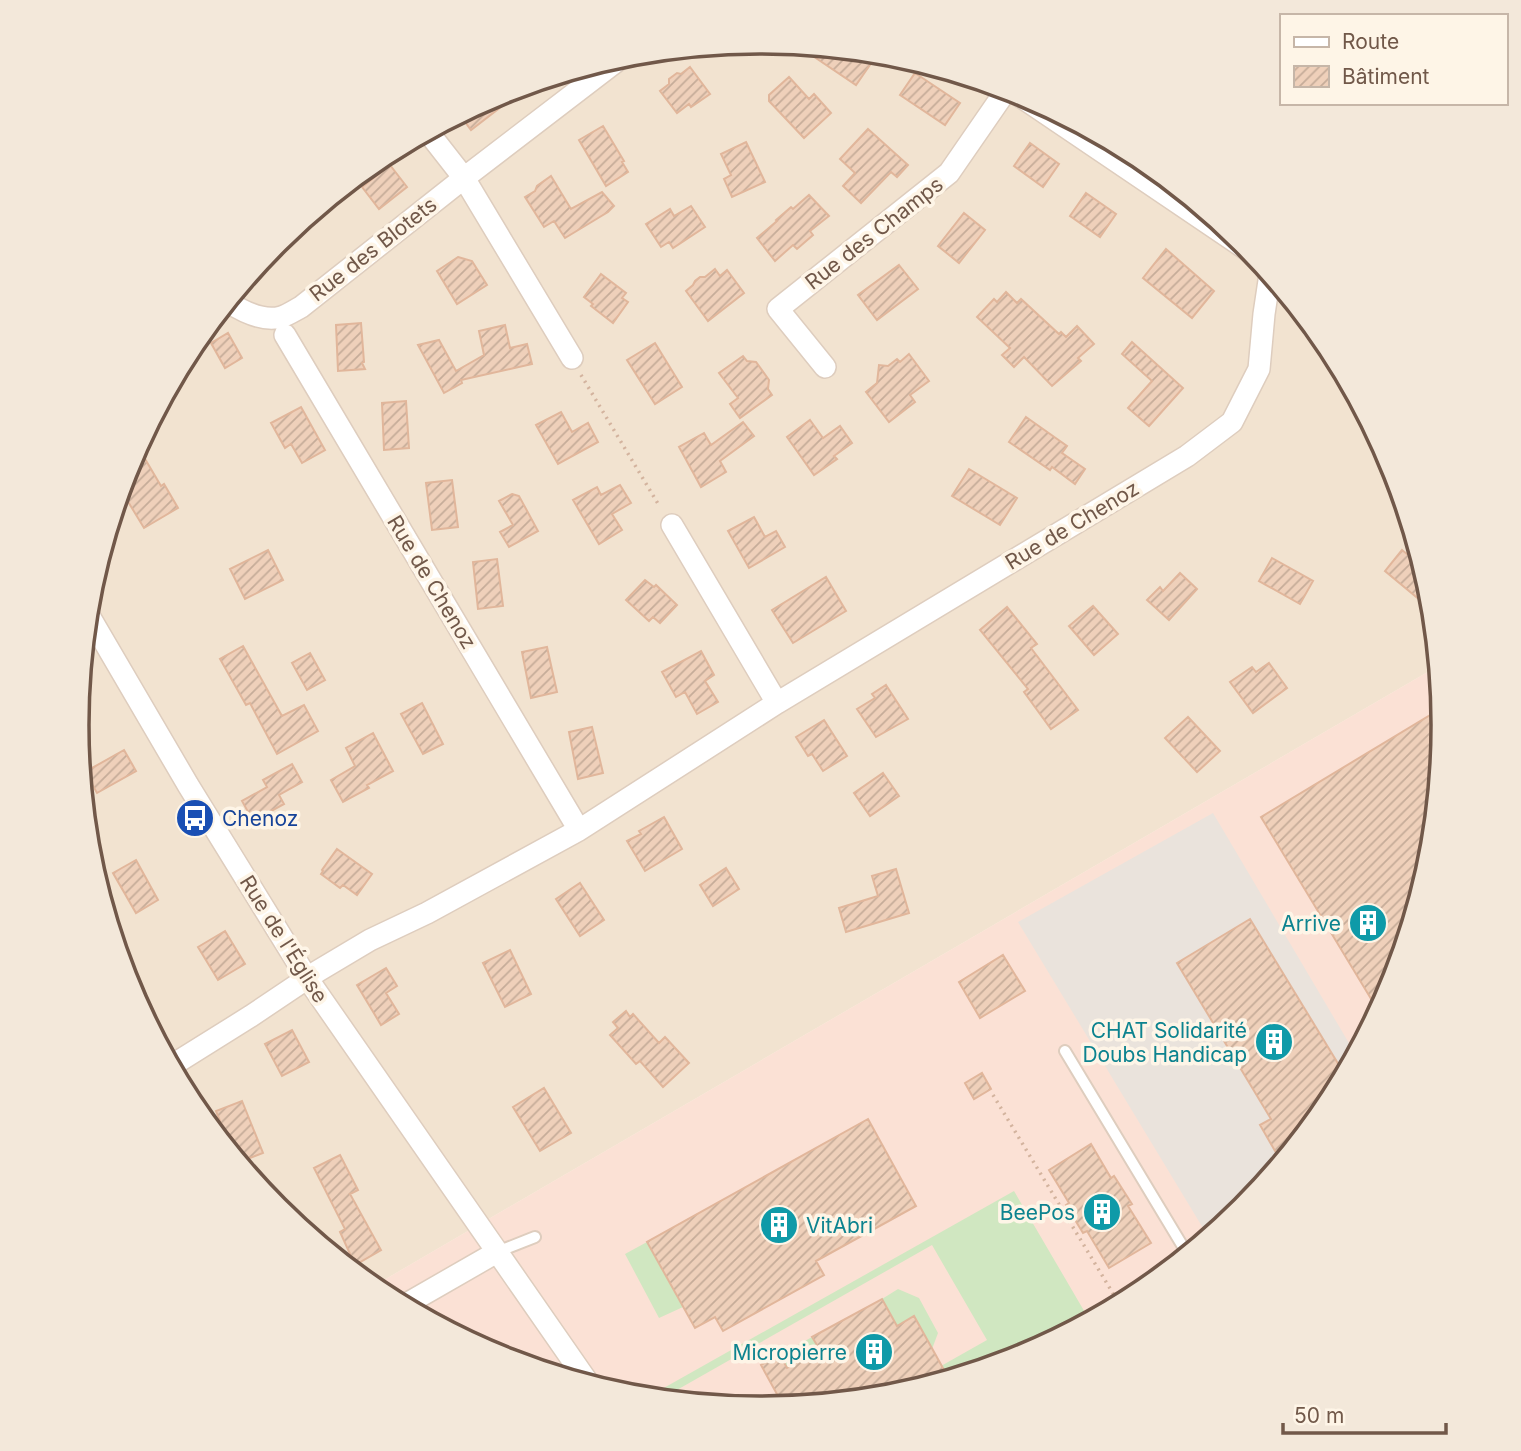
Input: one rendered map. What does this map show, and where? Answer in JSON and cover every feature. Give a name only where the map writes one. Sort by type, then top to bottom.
[{"type":"street","name":"Rue des Blotets","points":[[283,326],[301,307],[600,74]]},
{"type":"street","name":"Rue des Champs","points":[[825,367],[778,309],[949,173],[1000,99]]},
{"type":"street","points":[[1076,133],[1182,204]]},
{"type":"street","points":[[434,139],[464,178],[572,358]]},
{"type":"street","name":"Rue de Chenoz","points":[[179,1061],[370,940],[427,913],[579,830],[777,703],[1187,456],[1232,422],[1259,369],[1268,287]]},
{"type":"street","points":[[236,307],[245,313],[270,318],[283,326]]},
{"type":"street","name":"Rue de Chenoz","points":[[283,326],[579,830]]},
{"type":"street","points":[[672,525],[777,703]]},
{"type":"street","name":"Rue de l'Église","points":[[97,629],[188,785],[307,978],[581,1372]]},
{"type":"street","points":[[414,1300],[497,1252]]},
{"type":"lane","points":[[1065,1051],[1183,1247]]},
{"type":"lane","points":[[497,1252],[535,1237]]},
{"type":"path","points":[[572,358],[672,525]]},
{"type":"path","points":[[993,1095],[1114,1296]]},
{"type":"path","points":[[1069,1222],[1075,1219]]},
{"type":"shaded area","points":[[760,54],[848,60],[934,77],[976,90],[1057,123],[1096,144],[1133,167],[1203,221],[1265,283],[1293,317],[1319,353],[1363,429],[1381,469],[1409,552],[1419,595],[1429,671],[383,1281],[318,1230],[256,1168],[202,1098],[179,1061],[140,982],[112,899],[95,813],[91,769],[89,726],[95,638],[112,552],[125,510],[158,429],[179,390],[202,353],[256,283],[318,221],[352,193],[388,167],[464,123],[504,105],[587,77],[673,60],[717,56]]},
{"type":"shaded area","points":[[1429,671],[1432,726],[1430,769],[1419,856],[1396,941],[1363,1022],[1319,1098],[1265,1168],[1203,1230],[1169,1258],[1096,1307],[1017,1346],[934,1374],[848,1391],[760,1397],[673,1391],[587,1374],[504,1346],[464,1328],[383,1281]]},
{"type":"shaded area","points":[[1213,813],[1350,1045],[1319,1098],[1293,1134],[1265,1168],[1204,1229],[1018,922]]},
{"type":"green space","points":[[1014,1191],[1085,1313],[1017,1346],[944,1371],[941,1366],[987,1340],[932,1245],[675,1391],[662,1389]]},
{"type":"green space","points":[[647,1242],[683,1307],[659,1318],[625,1254]]},
{"type":"green space","points":[[898,1289],[919,1298],[938,1333],[932,1349],[914,1317],[897,1326],[882,1299]]},
{"type":"green space","points":[[812,1337],[820,1350],[787,1368],[780,1355]]},
{"type":"building","points":[[814,57],[871,64],[856,85]]},
{"type":"building","points":[[690,67],[710,94],[677,113],[660,91],[669,84],[669,79]]},
{"type":"building","points":[[915,73],[960,103],[945,125],[900,95]]},
{"type":"building","points":[[789,77],[809,99],[814,94],[831,113],[804,138],[769,101],[769,95]]},
{"type":"building","points":[[503,105],[471,130],[465,122]]},
{"type":"building","points":[[603,126],[628,172],[606,186],[579,140]]},
{"type":"building","points":[[868,129],[908,165],[897,177],[891,172],[861,203],[843,186],[855,173],[840,159]]},
{"type":"building","points":[[746,142],[765,182],[732,197],[724,179],[731,175],[721,154]]},
{"type":"building","points":[[1030,143],[1059,164],[1043,187],[1014,166]]},
{"type":"building","points":[[390,166],[407,187],[379,209],[362,187]]},
{"type":"building","points":[[551,176],[571,209],[602,192],[614,206],[565,238],[554,221],[544,227],[525,197]]},
{"type":"building","points":[[1086,193],[1116,214],[1100,237],[1070,216]]},
{"type":"building","points":[[809,195],[829,216],[810,231],[813,235],[797,249],[793,245],[775,261],[757,238],[791,207],[793,209]]},
{"type":"building","points":[[691,206],[705,227],[673,248],[669,242],[661,247],[646,224],[670,209],[674,216]]},
{"type":"building","points":[[964,213],[985,230],[959,263],[938,246]]},
{"type":"building","points":[[1166,249],[1214,291],[1192,318],[1143,278]]},
{"type":"building","points":[[458,257],[472,261],[487,285],[457,304],[437,271]]},
{"type":"building","points":[[899,265],[918,289],[877,320],[858,295]]},
{"type":"building","points":[[715,269],[720,276],[727,270],[744,293],[708,321],[686,291],[700,277],[705,277]]},
{"type":"building","points":[[601,274],[626,293],[622,298],[628,302],[613,323],[584,297]]},
{"type":"building","points":[[1006,292],[1017,303],[1021,299],[1059,334],[1061,332],[1066,337],[1077,326],[1094,344],[1078,358],[1081,361],[1052,386],[1024,357],[1014,367],[1002,355],[1010,348],[977,317],[994,299],[997,302]]},
{"type":"building","points":[[361,323],[362,363],[365,369],[338,371],[336,325]]},
{"type":"building","points":[[505,325],[510,348],[527,344],[532,364],[461,380],[462,383],[444,393],[418,345],[439,340],[456,371],[484,355],[479,331]]},
{"type":"building","points":[[228,333],[242,358],[225,368],[211,343]]},
{"type":"building","points":[[1132,342],[1183,388],[1149,426],[1128,408],[1152,381],[1122,354]]},
{"type":"building","points":[[655,343],[682,387],[655,404],[627,360]]},
{"type":"building","points":[[909,354],[929,381],[910,395],[915,402],[889,422],[866,392],[877,383],[879,365],[888,366],[897,359],[900,362]]},
{"type":"building","points":[[743,356],[747,361],[756,362],[769,380],[768,389],[772,395],[740,418],[730,404],[738,398],[719,373]]},
{"type":"building","points":[[406,401],[409,448],[384,450],[382,403]]},
{"type":"building","points":[[301,407],[325,450],[302,463],[291,444],[285,448],[271,423]]},
{"type":"building","points":[[561,412],[572,432],[588,423],[598,442],[558,464],[536,425]]},
{"type":"building","points":[[1026,417],[1067,446],[1062,453],[1085,469],[1075,484],[1009,442]]},
{"type":"building","points":[[810,420],[823,438],[840,426],[852,443],[834,456],[837,459],[814,475],[787,437]]},
{"type":"building","points":[[743,422],[754,436],[720,461],[726,472],[701,487],[679,447],[704,433],[711,445]]},
{"type":"building","points":[[145,458],[178,508],[144,528],[128,502]]},
{"type":"building","points":[[969,469],[1017,498],[1000,525],[952,496]]},
{"type":"building","points":[[452,480],[458,527],[432,530],[426,483]]},
{"type":"building","points":[[620,485],[631,503],[612,514],[622,530],[599,544],[573,500],[597,487],[601,495]]},
{"type":"building","points":[[512,494],[519,496],[538,531],[509,547],[500,532],[513,525],[499,501]]},
{"type":"building","points":[[754,517],[765,537],[776,531],[785,547],[749,568],[728,531]]},
{"type":"building","points":[[268,550],[283,580],[245,599],[230,569]]},
{"type":"building","points":[[1402,550],[1410,557],[1420,600],[1385,571]]},
{"type":"building","points":[[1272,558],[1313,581],[1300,604],[1259,581]]},
{"type":"building","points":[[497,559],[503,606],[478,609],[473,562]]},
{"type":"building","points":[[1180,573],[1197,589],[1169,620],[1147,600],[1160,587],[1163,591]]},
{"type":"building","points":[[826,577],[846,611],[793,643],[772,610]]},
{"type":"building","points":[[645,580],[654,587],[656,585],[677,605],[660,623],[653,617],[649,621],[626,600]]},
{"type":"building","points":[[1093,606],[1118,634],[1094,655],[1069,626]]},
{"type":"building","points":[[1007,607],[1037,644],[1031,648],[1078,710],[1051,729],[1024,692],[1028,689],[980,630]]},
{"type":"building","points":[[243,646],[282,716],[304,705],[318,731],[277,754],[250,703],[246,705],[220,659]]},
{"type":"building","points":[[547,647],[557,692],[531,698],[522,652]]},
{"type":"building","points":[[701,651],[714,675],[705,681],[718,702],[697,714],[685,692],[676,697],[662,672]]},
{"type":"building","points":[[310,653],[325,680],[307,690],[292,663]]},
{"type":"building","points":[[1269,663],[1287,688],[1253,713],[1230,682],[1252,667],[1256,672]]},
{"type":"building","points":[[886,685],[908,719],[876,737],[857,709],[875,698],[872,694]]},
{"type":"building","points":[[422,703],[443,744],[423,754],[401,714]]},
{"type":"building","name":"Arrive","points":[[1431,714],[1430,769],[1419,856],[1396,941],[1372,1001],[1261,817]]},
{"type":"building","points":[[1188,717],[1220,751],[1197,772],[1165,738]]},
{"type":"building","points":[[824,720],[847,756],[823,771],[812,754],[808,756],[796,737]]},
{"type":"building","points":[[592,727],[603,773],[578,779],[569,732]]},
{"type":"building","points":[[373,733],[393,771],[343,802],[331,780],[355,766],[346,748]]},
{"type":"building","points":[[124,750],[136,771],[97,793],[92,785],[91,769]]},
{"type":"building","points":[[292,764],[302,782],[279,795],[284,804],[253,821],[242,801],[267,787],[263,780]]},
{"type":"building","points":[[883,773],[899,796],[870,816],[854,793]]},
{"type":"building","points":[[664,817],[682,849],[645,871],[627,841]]},
{"type":"building","points":[[337,849],[372,874],[357,895],[343,885],[340,888],[321,874]]},
{"type":"building","points":[[136,860],[158,900],[136,913],[113,873]]},
{"type":"building","points":[[726,868],[739,889],[713,906],[700,885]]},
{"type":"building","points":[[896,869],[909,913],[846,932],[839,908],[878,896],[872,876]]},
{"type":"building","points":[[580,883],[604,920],[580,936],[556,899]]},
{"type":"building","name":"CHAT Solidarité Doubs Handicap","points":[[1250,919],[1339,1065],[1319,1098],[1277,1154],[1260,1125],[1271,1119],[1177,963]]},
{"type":"building","points":[[225,931],[245,964],[218,980],[198,947]]},
{"type":"building","points":[[510,950],[531,994],[505,1007],[483,963]]},
{"type":"building","points":[[1003,955],[1025,991],[980,1018],[959,982]]},
{"type":"building","points":[[386,968],[397,986],[386,993],[399,1014],[381,1025],[357,985]]},
{"type":"building","points":[[626,1011],[630,1017],[633,1014],[659,1043],[665,1037],[689,1063],[663,1087],[640,1061],[636,1064],[610,1035],[618,1028],[613,1022]]},
{"type":"building","points":[[292,1030],[309,1062],[282,1076],[265,1044]]},
{"type":"building","points":[[982,1073],[991,1089],[974,1099],[965,1083]]},
{"type":"building","points":[[544,1088],[571,1133],[540,1151],[513,1107]]},
{"type":"building","points":[[242,1101],[263,1153],[248,1159],[222,1125],[216,1111]]},
{"type":"building","name":"VitAbri","points":[[868,1119],[916,1206],[816,1261],[824,1275],[723,1331],[715,1317],[695,1328],[647,1242]]},
{"type":"building","name":"BeePos","points":[[1091,1144],[1111,1178],[1114,1176],[1132,1204],[1128,1206],[1151,1243],[1109,1268],[1087,1231],[1083,1233],[1049,1170]]},
{"type":"building","points":[[340,1155],[358,1190],[350,1194],[381,1250],[359,1263],[352,1258],[340,1232],[345,1229],[314,1168]]},
{"type":"building","name":"Micropierre","points":[[882,1299],[897,1326],[914,1316],[944,1371],[848,1391],[778,1396],[761,1365],[780,1355],[787,1368],[820,1350],[812,1337]]},
{"type":"place","name":"Chenoz","points":[[195,818]]},
{"type":"place","name":"Arrive","points":[[1368,923]]},
{"type":"place","name":"CHAT Solidarité Doubs Handicap","points":[[1274,1042]]},
{"type":"place","name":"BeePos","points":[[1102,1212]]},
{"type":"place","name":"VitAbri","points":[[779,1225]]},
{"type":"place","name":"Micropierre","points":[[874,1352]]}]
